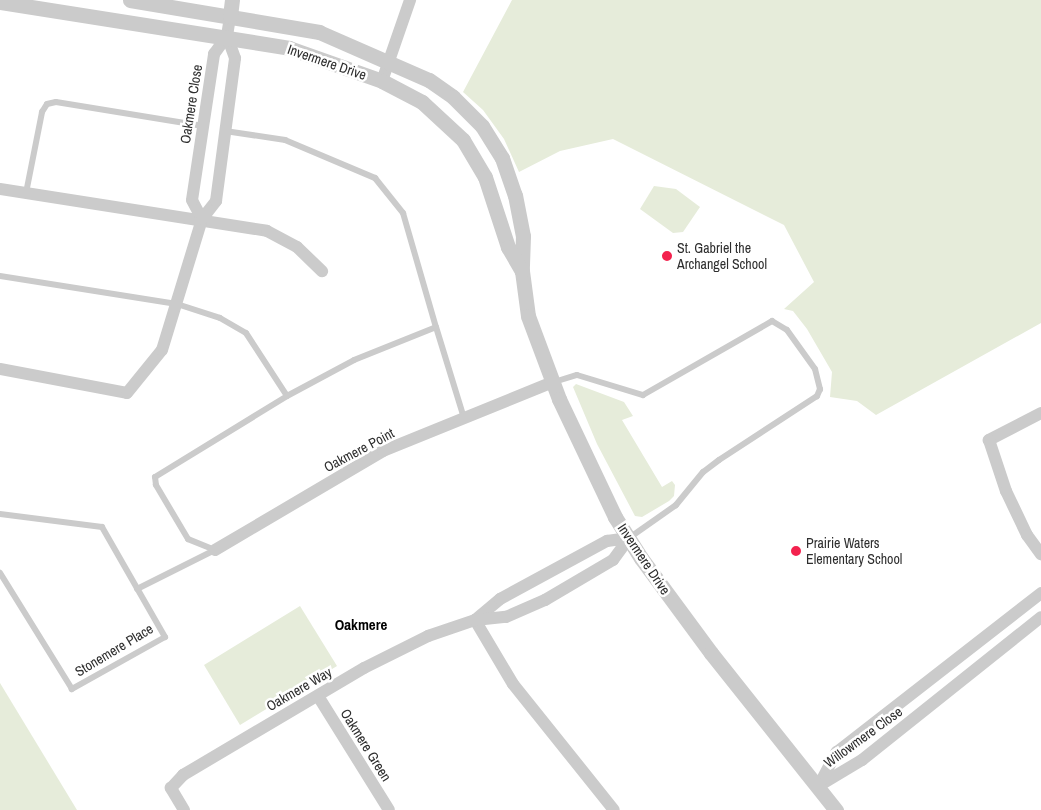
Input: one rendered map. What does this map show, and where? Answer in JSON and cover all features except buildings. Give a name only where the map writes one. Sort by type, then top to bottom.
[{"type":"street","name":"Invermere Drive","points":[[130,0],[319,32],[390,60],[437,85],[482,126],[502,158],[515,195],[523,236],[522,271],[528,316],[553,382],[585,456],[629,538],[716,660],[836,810]]},
{"type":"street","points":[[0,369],[127,393],[162,350],[202,219],[216,201],[236,58],[227,36],[232,0]]},
{"type":"street","points":[[382,81],[410,0]]},
{"type":"street","name":"Invermere Drive","points":[[0,2],[227,36],[312,54],[382,81],[422,102],[463,140],[485,177],[508,247],[522,271]]},
{"type":"street","name":"Oakmere Close","points":[[202,219],[192,202],[214,54],[227,36]]},
{"type":"street","points":[[0,189],[202,219],[267,231],[297,247],[322,271]]},
{"type":"street","name":"Oakmere Point","points":[[215,550],[384,451],[553,382]]},
{"type":"street","points":[[1041,413],[989,440],[1006,491],[1028,535],[1041,554]]},
{"type":"street","name":"Oakmere Way","points":[[475,620],[500,599],[607,541],[629,538]]},
{"type":"street","name":"Oakmere Way","points":[[184,810],[171,788],[183,775],[364,668],[428,636],[475,620],[506,616],[545,600],[613,560],[629,538]]},
{"type":"street","name":"Willowmere Close","points":[[818,787],[837,752],[1041,593]]},
{"type":"street","name":"Willowmere Close","points":[[818,787],[862,760],[1041,617]]},
{"type":"street","points":[[475,620],[513,684],[614,810]]},
{"type":"street","name":"Oakmere Green","points":[[318,696],[389,810]]},
{"type":"lane","points":[[26,194],[42,112],[46,104],[56,102],[203,126]]},
{"type":"lane","points":[[225,131],[286,140],[375,178],[403,213],[464,418]]},
{"type":"lane","points":[[0,276],[177,304],[220,318],[246,333],[287,396]]},
{"type":"lane","points":[[553,382],[577,375],[643,395],[772,321],[787,330],[815,369],[820,389],[817,396],[711,466],[676,504],[629,538]]},
{"type":"lane","points":[[215,550],[188,539],[156,485],[155,477],[287,396],[354,360],[436,327]]},
{"type":"lane","name":"Stonemere Place","points":[[0,514],[102,527],[165,637],[72,689],[0,573]]},
{"type":"lane","points":[[137,590],[215,550]]},
{"type":"green space","points":[[512,0],[1041,0],[1041,323],[876,415],[857,401],[830,397],[832,372],[807,329],[793,311],[784,309],[814,282],[784,225],[613,139],[560,151],[519,172],[504,139],[483,110],[463,92]]},
{"type":"green space","points":[[654,186],[676,189],[700,207],[683,232],[673,233],[640,209]]},
{"type":"green space","points":[[576,384],[624,402],[633,416],[622,420],[662,487],[672,481],[675,485],[674,496],[669,501],[642,517],[635,516],[597,444],[573,387]]},
{"type":"green space","points":[[300,606],[337,666],[240,725],[204,665]]},
{"type":"green space","points":[[0,683],[77,810],[0,810]]},
{"type":"place","name":"St. Gabriel the Archangel School","points":[[667,256]]},
{"type":"place","name":"Prairie Waters Elementary School","points":[[796,551]]},
{"type":"district","name":"Oakmere","points":[[361,625]]}]
